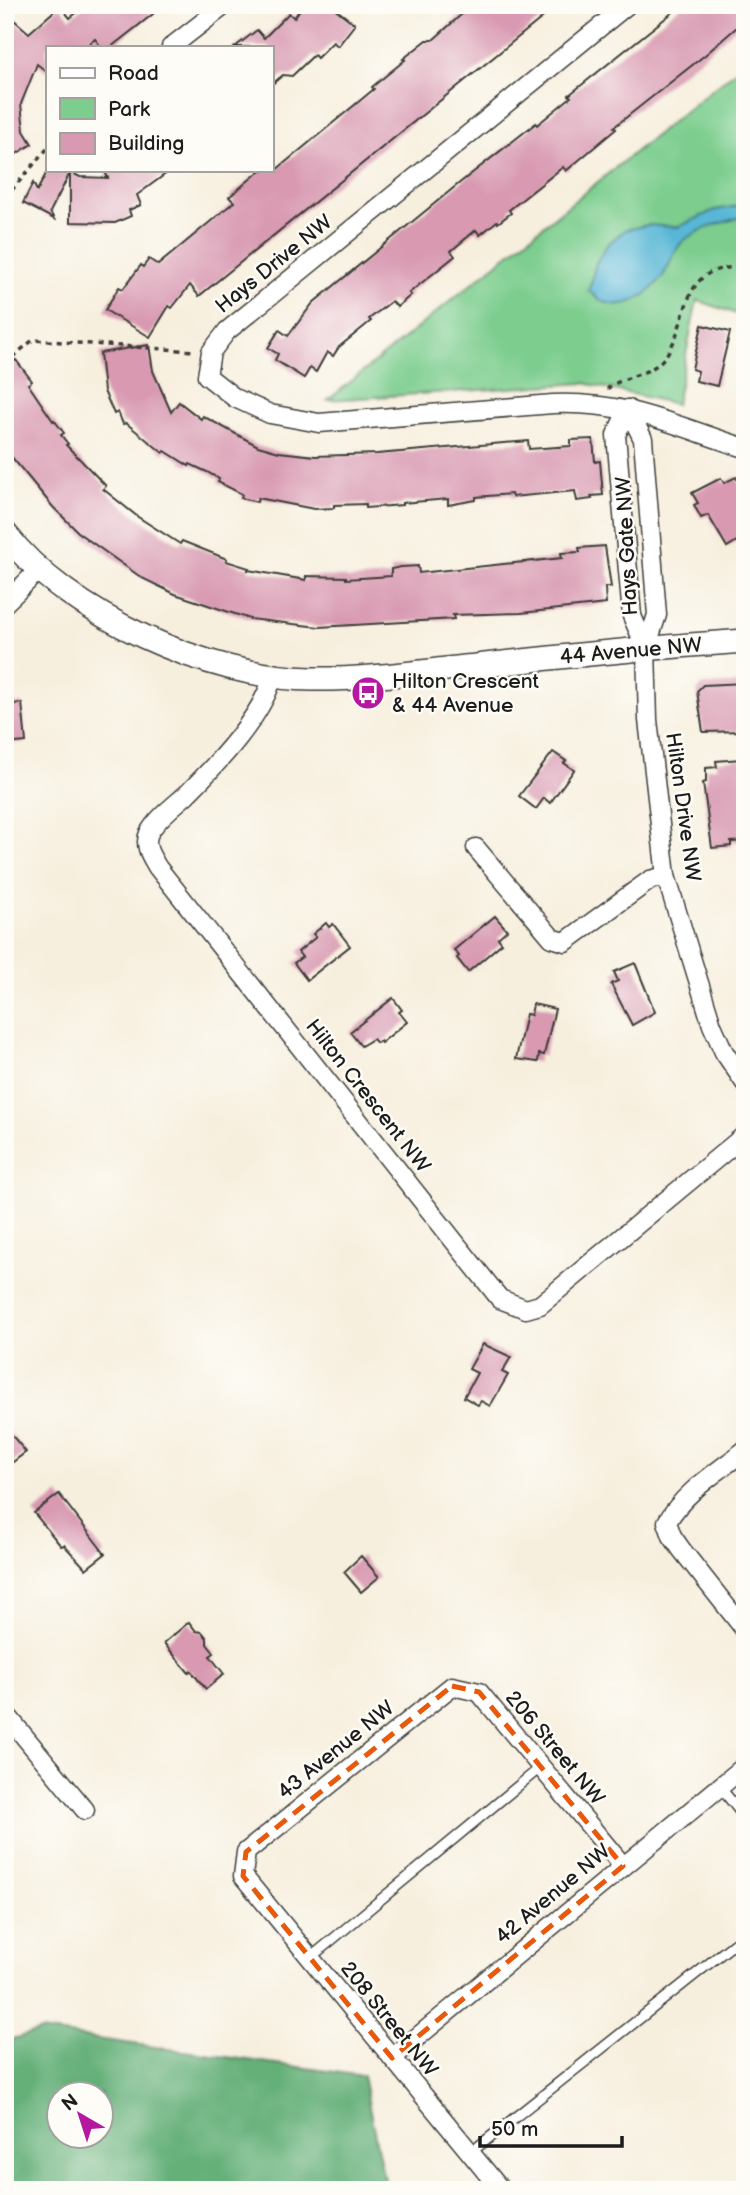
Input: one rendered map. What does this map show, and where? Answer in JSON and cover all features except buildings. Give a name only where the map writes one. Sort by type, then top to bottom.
[{"type":"street","points":[[172,46],[225,5]]},
{"type":"street","name":"Hays Drive NW","points":[[211,352],[227,331],[627,5]]},
{"type":"street","points":[[211,352],[207,376],[235,398],[270,414],[319,423],[552,404],[599,405],[656,416],[745,448]]},
{"type":"street","name":"Hays Gate NW","points":[[628,410],[616,435],[632,616],[646,648]]},
{"type":"street","name":"Hays Gate NW","points":[[628,410],[643,439],[657,615],[646,648]]},
{"type":"street","name":"44 Avenue NW","points":[[5,533],[17,548],[61,587],[111,620],[163,645],[227,666],[273,675],[312,679],[391,674],[646,648],[745,641]]},
{"type":"street","points":[[5,603],[40,569]]},
{"type":"street","name":"Hilton Drive NW","points":[[646,648],[648,720],[666,876],[712,1024],[724,1052],[745,1083]]},
{"type":"street","name":"Hilton Crescent NW","points":[[273,675],[271,685],[250,720],[216,765],[148,835],[148,851],[166,879],[500,1299],[526,1308],[540,1305],[745,1135]]},
{"type":"street","points":[[476,848],[552,939],[565,942],[650,880],[666,876]]},
{"type":"street","points":[[745,1450],[688,1496],[667,1522],[681,1549],[745,1630]]},
{"type":"street","name":"43 Avenue NW","points":[[243,1876],[246,1852],[452,1686],[479,1692]]},
{"type":"street","name":"206 Street NW","points":[[479,1692],[623,1866]]},
{"type":"street","points":[[5,1713],[85,1810]]},
{"type":"street","name":"42 Avenue NW","points":[[392,2058],[745,1766]]},
{"type":"street","name":"208 Street NW","points":[[243,1876],[501,2190]]},
{"type":"lane","points":[[310,1958],[541,1767]]},
{"type":"lane","points":[[720,1787],[745,1818]]},
{"type":"lane","points":[[470,2153],[745,1935]]},
{"type":"path","points":[[5,198],[46,150]]},
{"type":"path","points":[[599,405],[599,397],[610,386],[648,371],[662,361],[673,343],[688,297],[702,280],[723,269],[745,268]]},
{"type":"path","points":[[5,363],[33,340],[211,352]]},
{"type":"highlighted area","points":[[452,1686],[479,1692],[623,1866],[392,2058],[243,1876],[246,1852]]},
{"type":"green space","points":[[745,63],[745,317],[697,300],[676,404],[584,383],[328,400]]},
{"type":"green space","points":[[40,2031],[363,2076],[386,2190],[5,2190],[5,2041]]},
{"type":"water","points":[[745,205],[745,216],[709,227],[684,241],[657,284],[636,300],[611,304],[600,300],[589,291],[596,263],[608,244],[625,230],[647,225],[678,227],[715,210]]},
{"type":"place","name":"Hilton Crescent & 44 Avenue","points":[[368,693]]}]
